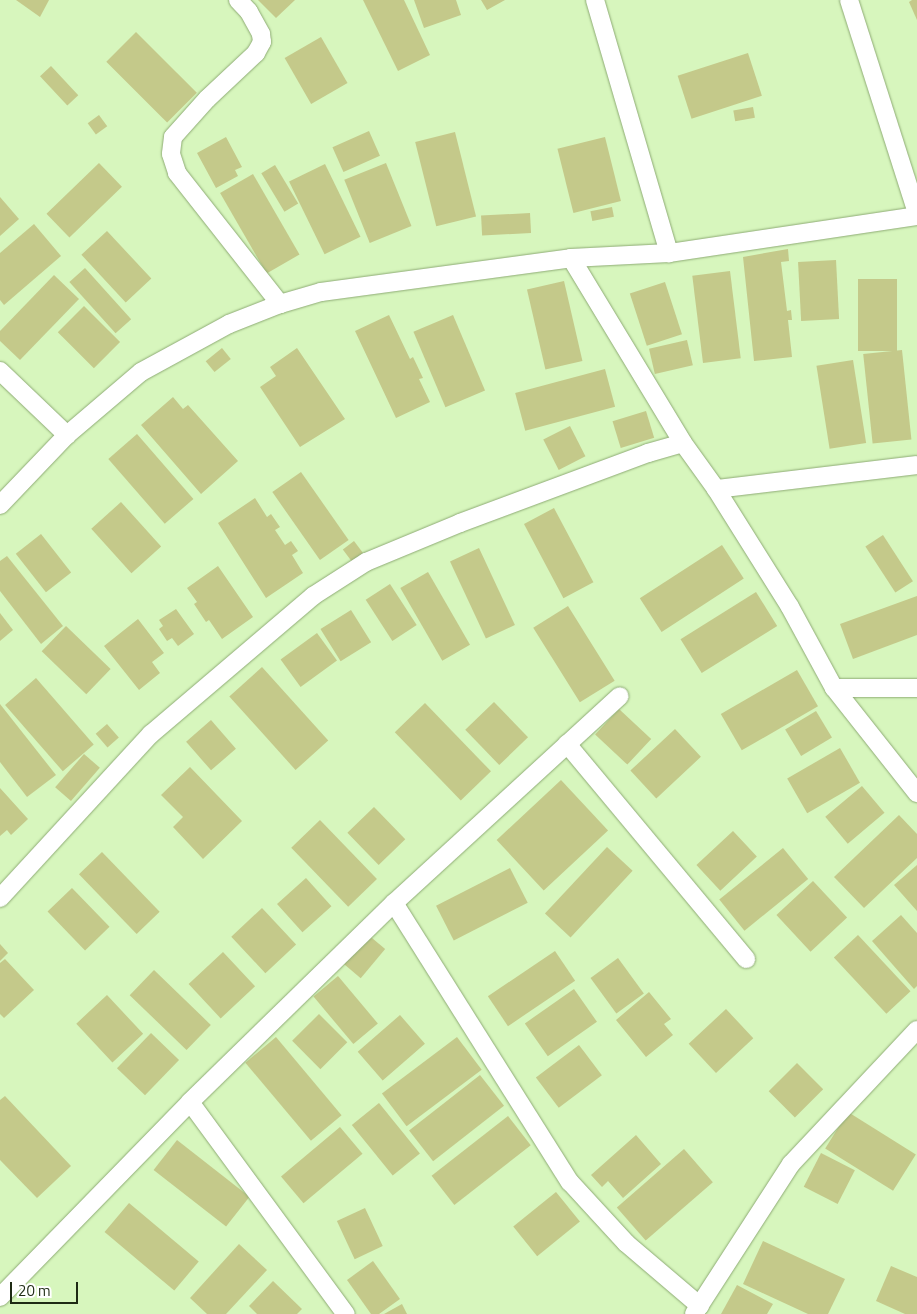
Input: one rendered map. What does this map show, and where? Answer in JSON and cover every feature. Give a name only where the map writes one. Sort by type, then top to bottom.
[{"type":"street","points":[[238,0],[249,12],[261,34],[262,42],[256,53],[207,99],[172,137],[172,154],[177,173],[280,304]]},
{"type":"street","points":[[594,0],[669,253]]},
{"type":"street","points":[[0,505],[67,435],[141,372],[229,324],[280,304],[321,292],[571,258],[669,253],[917,214],[850,0]]},
{"type":"street","points":[[571,258],[683,443],[716,489],[790,607],[834,688],[917,793]]},
{"type":"street","points":[[0,371],[67,435]]},
{"type":"street","points":[[0,898],[150,734],[313,596],[366,562],[460,523],[648,453],[683,443]]},
{"type":"street","points":[[716,489],[917,465]]},
{"type":"street","points":[[834,688],[917,688]]},
{"type":"street","points":[[0,1297],[190,1102],[394,904],[620,696]]},
{"type":"street","points":[[566,744],[746,959]]},
{"type":"street","points":[[394,904],[570,1182],[626,1243],[697,1310],[791,1164],[917,1030]]},
{"type":"street","points":[[190,1102],[346,1314]]},
{"type":"building","points":[[16,0],[49,0],[40,17]]},
{"type":"building","points":[[258,0],[295,0],[276,18]]},
{"type":"building","points":[[363,0],[404,0],[430,55],[398,71]]},
{"type":"building","points":[[414,0],[456,0],[461,15],[424,28]]},
{"type":"building","points":[[481,0],[505,0],[487,10]]},
{"type":"building","points":[[917,0],[917,20],[909,2]]},
{"type":"building","points":[[136,32],[197,93],[167,123],[106,62]]},
{"type":"building","points":[[321,37],[348,83],[311,104],[285,58]]},
{"type":"building","points":[[748,53],[762,96],[692,119],[678,76]]},
{"type":"building","points":[[51,66],[78,95],[67,105],[40,76]]},
{"type":"building","points":[[753,107],[755,118],[735,121],[733,110]]},
{"type":"building","points":[[99,115],[107,126],[96,135],[88,123]]},
{"type":"building","points":[[369,131],[380,156],[343,172],[332,147]]},
{"type":"building","points":[[455,132],[476,216],[436,226],[415,142]]},
{"type":"building","points":[[226,137],[242,167],[235,170],[238,176],[216,188],[197,153]]},
{"type":"building","points":[[605,137],[621,201],[573,213],[557,149]]},
{"type":"building","points":[[99,163],[122,187],[69,237],[46,214]]},
{"type":"building","points":[[386,163],[411,226],[370,243],[344,180]]},
{"type":"building","points":[[325,164],[361,237],[325,254],[289,182]]},
{"type":"building","points":[[275,165],[298,204],[284,212],[261,173]]},
{"type":"building","points":[[253,174],[300,255],[267,274],[220,193]]},
{"type":"building","points":[[0,197],[19,219],[0,236]]},
{"type":"building","points":[[612,207],[614,217],[592,221],[590,211]]},
{"type":"building","points":[[530,213],[531,233],[482,236],[481,216]]},
{"type":"building","points":[[34,224],[61,256],[4,305],[0,300],[0,253]]},
{"type":"building","points":[[107,231],[151,279],[126,302],[81,255]]},
{"type":"building","points":[[788,249],[789,261],[781,262],[787,311],[791,310],[792,320],[788,320],[792,357],[754,361],[743,257]]},
{"type":"building","points":[[836,260],[839,319],[801,321],[798,262]]},
{"type":"building","points":[[85,268],[131,319],[116,333],[69,282]]},
{"type":"building","points":[[730,271],[741,358],[703,363],[692,276]]},
{"type":"building","points":[[54,275],[79,299],[20,360],[0,341],[0,331]]},
{"type":"building","points":[[858,279],[897,279],[897,351],[858,351]]},
{"type":"building","points":[[564,281],[582,361],[545,369],[527,290]]},
{"type":"building","points":[[665,282],[682,334],[647,346],[630,293]]},
{"type":"building","points":[[84,306],[120,342],[94,368],[58,332]]},
{"type":"building","points":[[389,315],[410,359],[413,357],[423,378],[419,379],[430,402],[396,418],[355,331]]},
{"type":"building","points":[[453,315],[485,390],[445,407],[413,332]]},
{"type":"building","points":[[687,340],[693,365],[655,374],[649,349]]},
{"type":"building","points":[[222,348],[231,359],[214,372],[206,361]]},
{"type":"building","points":[[297,348],[345,419],[300,447],[260,387],[276,376],[270,367]]},
{"type":"building","points":[[902,350],[911,440],[873,444],[863,354]]},
{"type":"building","points":[[853,360],[866,443],[830,449],[816,366]]},
{"type":"building","points":[[605,369],[615,407],[525,431],[515,393]]},
{"type":"building","points":[[173,397],[183,409],[188,405],[238,461],[201,494],[141,425]]},
{"type":"building","points":[[646,411],[654,438],[621,448],[613,421]]},
{"type":"building","points":[[570,426],[585,456],[559,470],[543,440]]},
{"type":"building","points":[[137,434],[193,499],[165,524],[108,459]]},
{"type":"building","points":[[301,472],[349,540],[320,560],[272,492]]},
{"type":"building","points":[[255,498],[267,517],[271,514],[280,527],[275,530],[285,545],[291,541],[298,551],[292,555],[303,573],[266,598],[218,523]]},
{"type":"building","points":[[121,502],[161,547],[131,573],[91,529]]},
{"type":"building","points":[[554,508],[593,582],[563,598],[524,524]]},
{"type":"building","points":[[41,534],[71,573],[46,592],[16,554]]},
{"type":"building","points":[[883,535],[913,581],[895,593],[865,546]]},
{"type":"building","points":[[354,541],[363,553],[352,561],[343,549]]},
{"type":"building","points":[[722,545],[744,579],[662,632],[640,598]]},
{"type":"building","points":[[479,548],[515,625],[486,639],[450,562]]},
{"type":"building","points":[[7,556],[63,626],[41,644],[0,591],[0,561]]},
{"type":"building","points":[[218,566],[253,617],[222,639],[209,620],[206,622],[194,604],[197,602],[187,588]]},
{"type":"building","points":[[428,572],[470,645],[442,661],[400,588]]},
{"type":"building","points":[[390,584],[417,625],[392,641],[366,600]]},
{"type":"building","points":[[756,592],[777,626],[702,673],[681,639]]},
{"type":"building","points":[[917,596],[917,635],[853,659],[840,624]]},
{"type":"building","points":[[568,606],[615,681],[580,702],[533,628]]},
{"type":"building","points":[[176,609],[194,634],[178,646],[172,638],[167,641],[159,629],[163,626],[159,620]]},
{"type":"building","points":[[351,610],[371,642],[341,661],[320,629]]},
{"type":"building","points":[[0,613],[13,630],[0,641]]},
{"type":"building","points":[[138,619],[164,653],[152,662],[160,673],[139,690],[104,646]]},
{"type":"building","points":[[66,626],[111,669],[86,694],[42,651]]},
{"type":"building","points":[[317,633],[337,661],[301,687],[281,659]]},
{"type":"building","points":[[262,667],[328,741],[296,770],[229,696]]},
{"type":"building","points":[[797,670],[818,706],[742,750],[721,714]]},
{"type":"building","points":[[36,678],[94,744],[63,771],[5,705]]},
{"type":"building","points":[[494,702],[528,737],[499,765],[465,730]]},
{"type":"building","points":[[425,703],[491,771],[461,801],[395,732]]},
{"type":"building","points":[[0,704],[56,775],[27,797],[0,762]]},
{"type":"building","points":[[619,709],[651,739],[627,765],[595,735]]},
{"type":"building","points":[[816,711],[832,738],[801,756],[785,730]]},
{"type":"building","points":[[211,720],[236,749],[211,770],[186,742]]},
{"type":"building","points":[[107,724],[119,738],[107,747],[96,734]]},
{"type":"building","points":[[675,729],[701,757],[656,798],[630,771]]},
{"type":"building","points":[[840,748],[860,783],[807,813],[787,778]]},
{"type":"building","points":[[84,754],[100,768],[71,801],[55,787]]},
{"type":"building","points":[[190,767],[242,821],[203,859],[173,827],[183,817],[161,795]]},
{"type":"building","points":[[561,780],[608,830],[544,890],[497,840]]},
{"type":"building","points":[[862,786],[884,813],[848,844],[825,817]]},
{"type":"building","points":[[0,788],[28,819],[11,835],[7,830],[0,836]]},
{"type":"building","points":[[374,807],[405,839],[379,865],[347,833]]},
{"type":"building","points":[[899,815],[917,834],[917,858],[864,908],[834,877]]},
{"type":"building","points":[[320,820],[377,879],[348,907],[291,848]]},
{"type":"building","points":[[733,831],[757,857],[720,891],[696,865]]},
{"type":"building","points":[[607,847],[633,871],[571,937],[545,914]]},
{"type":"building","points":[[783,848],[808,879],[744,931],[719,900]]},
{"type":"building","points":[[102,852],[160,912],[137,934],[79,874]]},
{"type":"building","points":[[917,865],[917,911],[894,885]]},
{"type":"building","points":[[510,868],[528,903],[454,940],[436,906]]},
{"type":"building","points":[[306,878],[331,906],[302,932],[277,904]]},
{"type":"building","points":[[813,881],[847,918],[811,952],[776,915]]},
{"type":"building","points":[[72,888],[110,927],[85,950],[48,912]]},
{"type":"building","points":[[262,908],[296,945],[265,973],[231,937]]},
{"type":"building","points":[[901,915],[917,933],[917,986],[914,989],[872,941]]},
{"type":"building","points":[[366,933],[385,949],[361,978],[342,962]]},
{"type":"building","points":[[858,935],[911,991],[886,1014],[834,958]]},
{"type":"building","points":[[0,944],[8,953],[0,961]]},
{"type":"building","points":[[555,951],[575,981],[508,1026],[488,996]]},
{"type":"building","points":[[223,952],[255,986],[221,1018],[189,984]]},
{"type":"building","points":[[618,958],[644,994],[616,1014],[590,978]]},
{"type":"building","points":[[5,959],[34,990],[4,1018],[0,1014],[0,963]]},
{"type":"building","points":[[154,970],[211,1025],[187,1050],[130,995]]},
{"type":"building","points":[[338,976],[378,1023],[353,1044],[313,997]]},
{"type":"building","points":[[574,989],[597,1022],[548,1056],[525,1023]]},
{"type":"building","points":[[649,992],[671,1019],[664,1024],[673,1035],[646,1057],[616,1020]]},
{"type":"building","points":[[107,995],[143,1034],[112,1062],[76,1024]]},
{"type":"building","points":[[726,1009],[753,1038],[716,1073],[689,1044]]},
{"type":"building","points":[[319,1014],[347,1042],[320,1069],[292,1041]]},
{"type":"building","points":[[400,1015],[425,1044],[383,1080],[358,1052]]},
{"type":"building","points":[[151,1033],[179,1060],[145,1095],[117,1068]]},
{"type":"building","points":[[276,1037],[342,1115],[311,1141],[245,1063]]},
{"type":"building","points":[[457,1037],[482,1070],[407,1126],[382,1094]]},
{"type":"building","points":[[579,1045],[602,1075],[559,1108],[536,1077]]},
{"type":"building","points":[[797,1063],[823,1089],[795,1117],[769,1091]]},
{"type":"building","points":[[480,1075],[504,1106],[433,1161],[409,1130]]},
{"type":"building","points":[[5,1096],[71,1166],[37,1198],[0,1160],[0,1100]]},
{"type":"building","points":[[379,1103],[420,1154],[393,1176],[352,1125]]},
{"type":"building","points":[[848,1112],[916,1154],[893,1191],[825,1148]]},
{"type":"building","points":[[508,1116],[531,1145],[454,1205],[432,1176]]},
{"type":"building","points":[[340,1127],[362,1154],[304,1203],[281,1176]]},
{"type":"building","points":[[636,1135],[661,1164],[623,1198],[608,1181],[602,1187],[591,1175]]},
{"type":"building","points":[[177,1140],[249,1197],[226,1227],[154,1170]]},
{"type":"building","points":[[684,1149],[713,1182],[646,1241],[617,1207]]},
{"type":"building","points":[[821,1153],[855,1170],[838,1204],[804,1187]]},
{"type":"building","points":[[556,1192],[580,1222],[537,1256],[513,1227]]},
{"type":"building","points":[[129,1203],[199,1261],[174,1291],[105,1232]]},
{"type":"building","points":[[365,1208],[383,1246],[355,1259],[337,1221]]},
{"type":"building","points":[[763,1241],[845,1279],[828,1314],[808,1314],[743,1284]]},
{"type":"building","points":[[239,1244],[267,1270],[226,1314],[207,1314],[190,1298]]},
{"type":"building","points":[[373,1261],[400,1299],[379,1314],[371,1314],[347,1280]]},
{"type":"building","points":[[891,1266],[917,1277],[917,1314],[905,1314],[876,1301]]},
{"type":"building","points":[[273,1281],[302,1309],[297,1314],[257,1314],[249,1306]]},
{"type":"building","points":[[737,1285],[773,1304],[767,1314],[721,1314]]},
{"type":"building","points":[[402,1304],[407,1314],[384,1314]]}]
